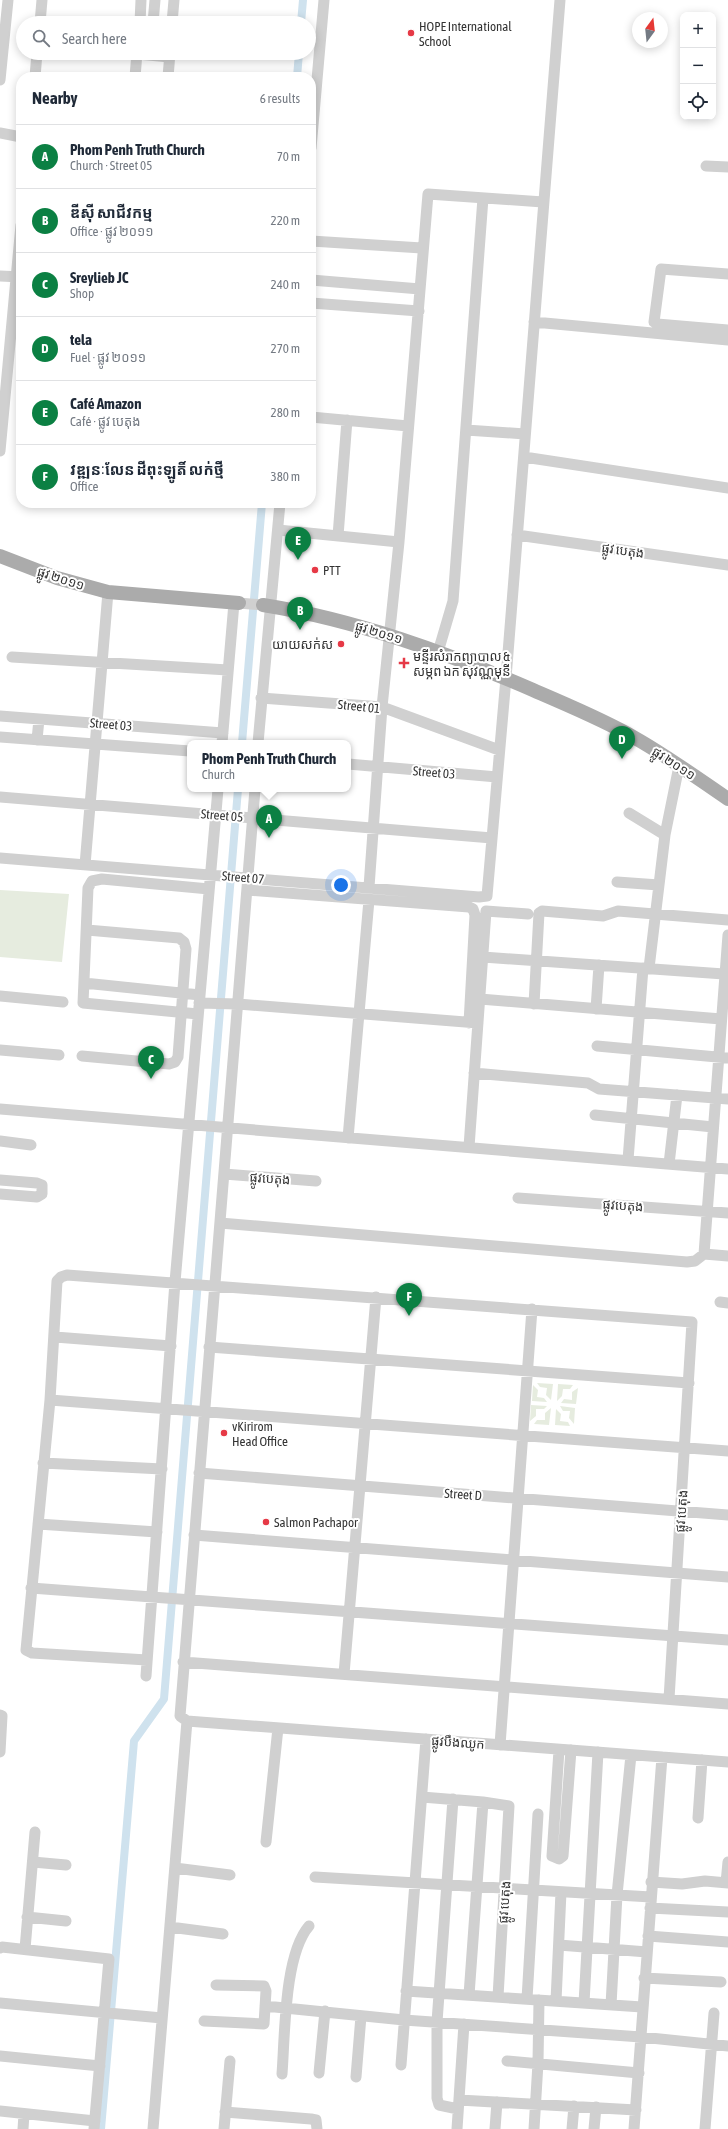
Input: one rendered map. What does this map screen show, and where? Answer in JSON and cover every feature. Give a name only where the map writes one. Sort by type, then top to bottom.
[{"type":"main road","name":"ផ្លូវ ២០១១","points":[[0,556],[57,578],[108,592],[236,603]]},
{"type":"main road","name":"ផ្លូវ ២០១១","points":[[266,606],[334,619],[390,635],[506,678],[584,712],[628,734],[728,799]]},
{"type":"street","points":[[0,80],[8,0]]},
{"type":"street","points":[[41,16],[42,0]]},
{"type":"street","points":[[141,16],[142,0]]},
{"type":"street","points":[[154,16],[155,0]]},
{"type":"street","points":[[173,16],[174,0]]},
{"type":"street","points":[[316,91],[324,0]]},
{"type":"street","points":[[492,838],[518,535],[560,0]]},
{"type":"street","points":[[35,72],[36,60]]},
{"type":"street","points":[[136,72],[137,60]]},
{"type":"street","points":[[169,72],[170,60]]},
{"type":"street","points":[[0,133],[16,136]]},
{"type":"street","points":[[706,166],[728,168]]},
{"type":"street","points":[[369,887],[382,707],[399,542],[419,311],[422,248],[428,194],[543,202]]},
{"type":"street","points":[[438,652],[453,601],[483,198]]},
{"type":"street","points":[[316,241],[422,248]]},
{"type":"street","points":[[728,274],[661,269],[654,322],[657,324],[728,330]]},
{"type":"street","points":[[0,276],[16,277]]},
{"type":"street","points":[[316,280],[420,289]]},
{"type":"street","points":[[316,303],[419,311]]},
{"type":"street","points":[[0,452],[16,305]]},
{"type":"street","points":[[534,322],[728,340]]},
{"type":"street","points":[[316,417],[408,426]]},
{"type":"street","points":[[338,536],[347,420]]},
{"type":"street","points":[[466,430],[526,434]]},
{"type":"street","points":[[524,457],[728,488]]},
{"type":"street","points":[[258,740],[266,606],[278,530],[280,508]]},
{"type":"street","points":[[278,530],[399,542]]},
{"type":"street","name":"ផ្លូវ បេតុង","points":[[518,535],[728,565]]},
{"type":"street","points":[[85,864],[108,592]]},
{"type":"street","points":[[222,738],[236,603]]},
{"type":"street","name":"ផ្លូវ ២០១១","points":[[236,603],[266,606]]},
{"type":"street","points":[[12,657],[102,661],[228,670]]},
{"type":"street","name":"Street 01","points":[[260,698],[382,707],[499,750]]},
{"type":"street","name":"Street 03","points":[[0,716],[97,723],[222,738]]},
{"type":"street","points":[[37,740],[39,719]]},
{"type":"street","name":"Street 03","points":[[0,738],[187,751]]},
{"type":"street","name":"Street 03","points":[[351,764],[497,777]]},
{"type":"street","points":[[628,1160],[639,1012],[655,914],[665,835],[679,766]]},
{"type":"street","points":[[146,1676],[168,1409],[171,1346],[179,1283],[192,1125],[209,889],[214,875],[218,792]]},
{"type":"street","points":[[153,2129],[187,1721],[182,1719],[179,1713],[187,1599],[199,1473],[202,1412],[210,1347],[212,1285],[220,1223],[224,1174],[224,1127],[234,1004],[248,890],[246,878],[255,792]]},
{"type":"street","name":"Street 05","points":[[0,797],[492,838]]},
{"type":"street","points":[[629,813],[665,835]]},
{"type":"street","name":"Street 07","points":[[0,858],[479,897],[487,896],[492,838]]},
{"type":"street","points":[[209,889],[102,879],[92,881],[88,888],[83,1000],[86,1004],[181,1012],[201,1004],[234,1004],[473,1023]]},
{"type":"street","points":[[617,882],[659,885]]},
{"type":"street","points":[[248,890],[469,907],[473,909],[475,915],[473,1023],[474,1073],[469,1147]]},
{"type":"street","points":[[348,1138],[369,900]]},
{"type":"street","points":[[473,1023],[480,999],[486,911],[528,914]]},
{"type":"street","points":[[534,1004],[539,914],[542,911],[603,916],[618,911],[728,920]]},
{"type":"street","points":[[82,1056],[169,1064],[175,1062],[178,1057],[186,949],[184,942],[179,938],[87,930]]},
{"type":"street","points":[[704,1254],[715,1098],[723,1057],[721,1019],[728,935]]},
{"type":"street","points":[[483,957],[724,974]]},
{"type":"street","points":[[596,1009],[599,964]]},
{"type":"street","points":[[84,983],[183,993],[201,1004]]},
{"type":"street","points":[[0,996],[63,1002]]},
{"type":"street","points":[[480,999],[721,1019]]},
{"type":"street","points":[[597,1046],[723,1057]]},
{"type":"street","points":[[0,1050],[59,1055]]},
{"type":"street","points":[[474,1073],[588,1083],[599,1089],[728,1099]]},
{"type":"street","points":[[669,1164],[677,1095]]},
{"type":"street","points":[[0,1109],[728,1168]]},
{"type":"street","points":[[595,1115],[713,1127]]},
{"type":"street","points":[[0,1141],[32,1144]]},
{"type":"street","name":"ផ្លូវបេតុង","points":[[224,1174],[316,1181]]},
{"type":"street","points":[[0,1180],[37,1183],[42,1185],[43,1190],[42,1194],[37,1197],[0,1194]]},
{"type":"street","name":"ផ្លូវបេតុង","points":[[518,1198],[728,1213]]},
{"type":"street","points":[[220,1223],[687,1262],[696,1261],[704,1254],[728,1256]]},
{"type":"street","points":[[147,1660],[32,1653],[26,1650],[50,1400],[57,1281],[61,1277],[67,1275],[532,1309],[500,1745]]},
{"type":"street","points":[[344,1674],[376,1297]]},
{"type":"street","name":"ផ្លូវ បេតុង","points":[[532,1309],[692,1322],[669,1699]]},
{"type":"street","points":[[54,1337],[171,1346]]},
{"type":"street","points":[[210,1347],[689,1384]]},
{"type":"street","points":[[50,1400],[728,1451]]},
{"type":"street","points":[[43,1463],[162,1469]]},
{"type":"street","name":"Street D","points":[[199,1473],[728,1515]]},
{"type":"street","points":[[38,1524],[157,1532]]},
{"type":"street","points":[[194,1535],[728,1577]]},
{"type":"street","points":[[31,1588],[728,1640]]},
{"type":"street","points":[[183,1662],[728,1704]]},
{"type":"street","points":[[0,1716],[2,1716],[0,1752]]},
{"type":"street","name":"ផ្លូវបឹងឈូក","points":[[187,1721],[728,1762]]},
{"type":"street","points":[[266,1842],[278,1728]]},
{"type":"street","points":[[401,2064],[426,1739]]},
{"type":"street","points":[[559,1750],[552,1856],[559,1859],[563,1856],[571,1750]]},
{"type":"street","points":[[584,2003],[598,1752]]},
{"type":"street","points":[[612,2005],[617,1895],[631,1755]]},
{"type":"street","points":[[634,2129],[639,2073],[644,1978],[651,1902],[651,1882],[662,1757]]},
{"type":"street","points":[[698,1818],[702,1760]]},
{"type":"street","points":[[422,1798],[483,1802],[469,1995]]},
{"type":"street","points":[[453,1799],[436,2022],[437,2101],[439,2105],[498,2102],[636,2110]]},
{"type":"street","name":"ផ្លូវ បេតុង","points":[[483,1802],[509,1806],[498,1997]]},
{"type":"street","points":[[527,1999],[538,1814]]},
{"type":"street","points":[[25,1949],[35,1832]]},
{"type":"street","points":[[32,1862],[66,1865]]},
{"type":"street","points":[[651,1882],[727,1883],[728,1862]]},
{"type":"street","points":[[175,1868],[230,1875]]},
{"type":"street","points":[[315,1877],[617,1895],[651,1902],[728,1912]]},
{"type":"street","points":[[556,2001],[561,1892]]},
{"type":"street","points":[[27,1917],[66,1921]]},
{"type":"street","points":[[282,2074],[290,1973],[294,1955],[303,1932],[309,1926]]},
{"type":"street","points":[[170,1927],[224,1934]]},
{"type":"street","points":[[648,1936],[728,1942]]},
{"type":"street","points":[[559,1945],[647,1952]]},
{"type":"street","points":[[0,1948],[25,1949],[109,1959],[111,2013],[100,2066],[94,2125],[0,2111]]},
{"type":"street","points":[[644,1978],[721,1982]]},
{"type":"street","points":[[204,2021],[264,2024],[266,1991],[264,1986],[216,1984]]},
{"type":"street","points":[[406,1991],[642,2007]]},
{"type":"street","points":[[534,2129],[540,2030],[539,2000]]},
{"type":"street","points":[[0,2003],[162,2018]]},
{"type":"street","points":[[265,2006],[288,2007],[404,2020],[640,2037],[711,2043],[728,2046]]},
{"type":"street","points":[[319,2073],[324,2011]]},
{"type":"street","points":[[705,2129],[714,2013]]},
{"type":"street","points":[[356,2077],[362,2016]]},
{"type":"street","points":[[457,2129],[464,2024]]},
{"type":"street","points":[[0,2056],[100,2066]]},
{"type":"street","points":[[224,2129],[230,2061]]},
{"type":"street","points":[[507,2061],[639,2073]]},
{"type":"street","points":[[495,2129],[498,2102]]},
{"type":"street","points":[[572,2129],[574,2106]]},
{"type":"street","points":[[594,2129],[596,2107]]},
{"type":"street","points":[[225,2112],[311,2119],[316,2120],[317,2129]]},
{"type":"street","points":[[23,2129],[24,2114]]},
{"type":"shaded area","points":[[0,890],[69,894],[62,962],[0,957]]},
{"type":"shaded area","points":[[537,1383],[553,1384],[551,1400],[546,1395],[547,1388],[540,1387]]},
{"type":"shaded area","points":[[558,1384],[573,1385],[570,1389],[563,1389],[562,1396],[557,1401]]},
{"type":"shaded area","points":[[533,1385],[538,1390],[537,1397],[544,1398],[547,1402],[532,1401]]},
{"type":"shaded area","points":[[578,1388],[576,1404],[561,1403],[564,1399],[572,1400],[572,1392]]},
{"type":"shaded area","points":[[531,1405],[547,1406],[544,1409],[536,1409],[536,1416],[530,1421]]},
{"type":"shaded area","points":[[560,1406],[575,1408],[574,1424],[569,1418],[570,1411],[563,1411]]},
{"type":"shaded area","points":[[551,1408],[549,1425],[534,1424],[537,1420],[545,1420],[545,1413]]},
{"type":"shaded area","points":[[556,1409],[561,1414],[560,1421],[568,1422],[570,1426],[555,1425]]},
{"type":"waterway","points":[[302,16],[303,0]]},
{"type":"waterway","points":[[297,72],[298,60]]},
{"type":"waterway","points":[[242,740],[262,508]]},
{"type":"waterway","points":[[101,2129],[134,1741],[164,1699],[238,792]]},
{"type":"place","name":"HOPE International School","points":[[411,33]]},
{"type":"place","name":"Café Amazon","points":[[298,560]]},
{"type":"place","name":"PTT","points":[[315,570]]},
{"type":"place","name":"ឌីស៊ី សាជីវកម្ម","points":[[300,630]]},
{"type":"place","name":"យាយសក់ស","points":[[341,644]]},
{"type":"place","name":"មន្ទីរសំរាកព្យាបាល & សម្ភព ឯក សុវណ្ណមុនី","points":[[404,663]]},
{"type":"place","name":"tela","points":[[622,759]]},
{"type":"place","name":"Phom Penh Truth Church","points":[[269,838]]},
{"type":"place","name":"Sreylieb JC","points":[[151,1079]]},
{"type":"place","name":"វឌ្ឍនៈលែន ដីពុះឡូតិ៍ លក់ថ្មី","points":[[409,1316]]},
{"type":"place","name":"vKirirom Head Office","points":[[224,1433]]},
{"type":"place","name":"Salmon Pachapor","points":[[266,1522]]}]
